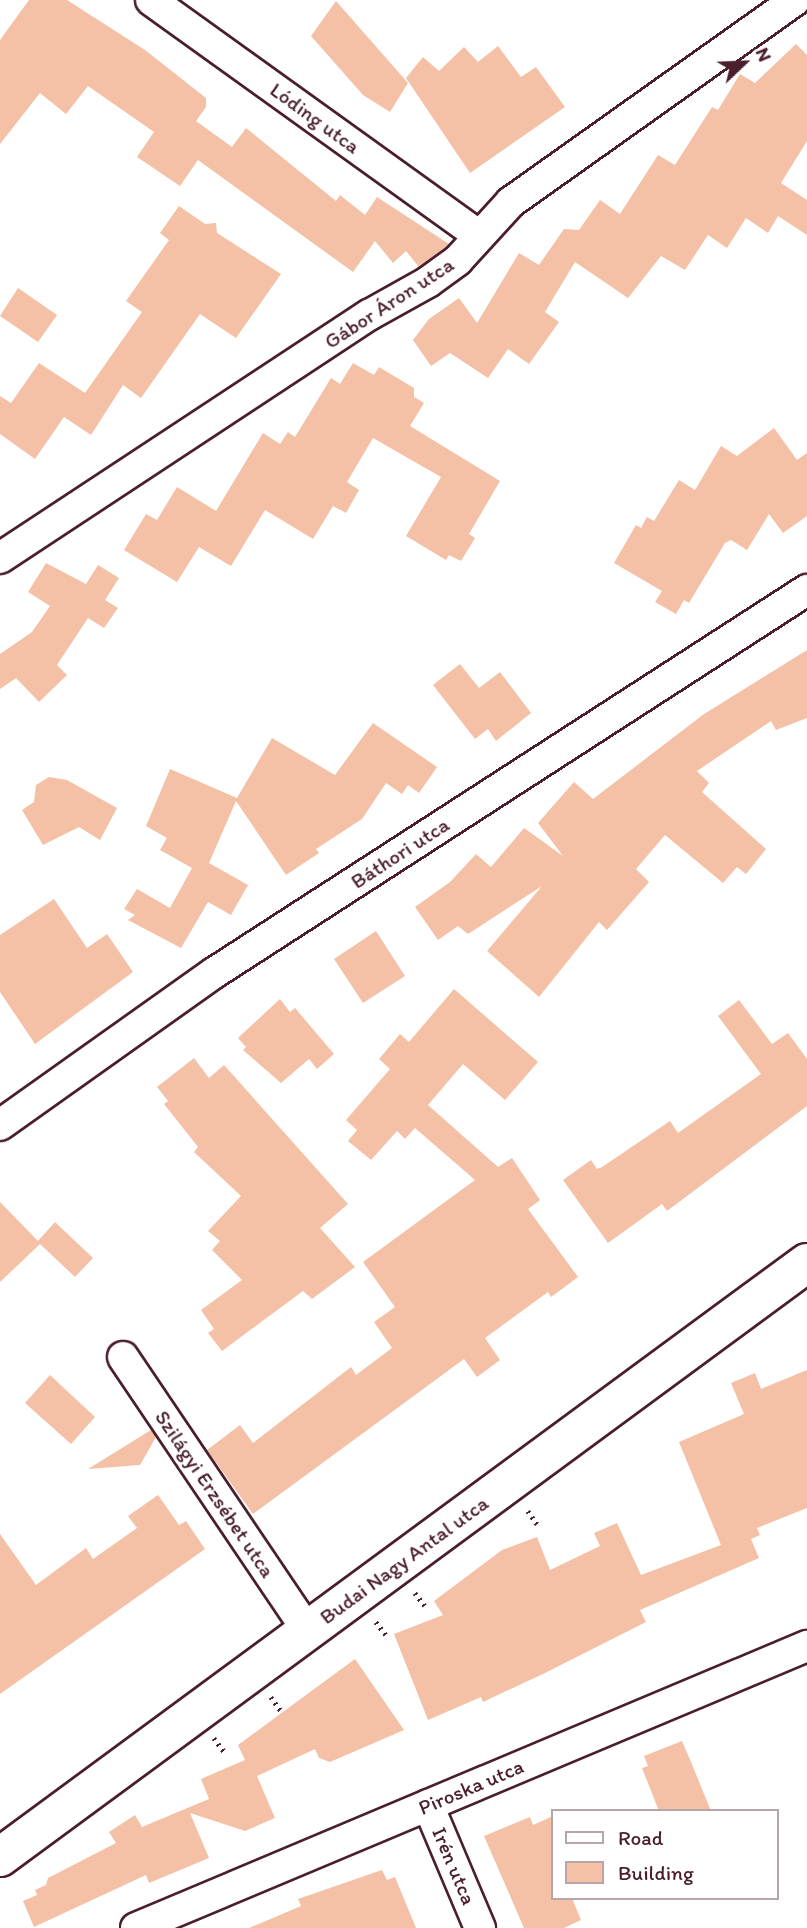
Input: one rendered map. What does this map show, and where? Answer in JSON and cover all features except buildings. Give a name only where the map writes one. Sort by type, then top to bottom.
[{"type":"street","name":"Lóding utca","points":[[152,0],[478,235]]},
{"type":"street","name":"Gábor Áron utca","points":[[0,558],[369,315],[428,282],[458,260],[478,235],[511,202],[795,0]]},
{"type":"street","name":"Báthori utca","points":[[0,1125],[214,973],[807,590]]},
{"type":"street","name":"Budai Nagy Antal utca","points":[[0,1857],[807,1263]]},
{"type":"street","name":"Szilágyi Erzsébet utca","points":[[123,1357],[308,1631]]},
{"type":"street","name":"Piroska utca","points":[[136,1928],[807,1646]]},
{"type":"street","name":"Irén utca","points":[[428,1805],[480,1928]]},
{"type":"path","points":[[523,1505],[537,1524]]},
{"type":"path","points":[[411,1587],[425,1606]]},
{"type":"path","points":[[372,1616],[386,1635]]},
{"type":"path","points":[[268,1693],[282,1712]]},
{"type":"path","points":[[212,1735],[226,1754]]}]
